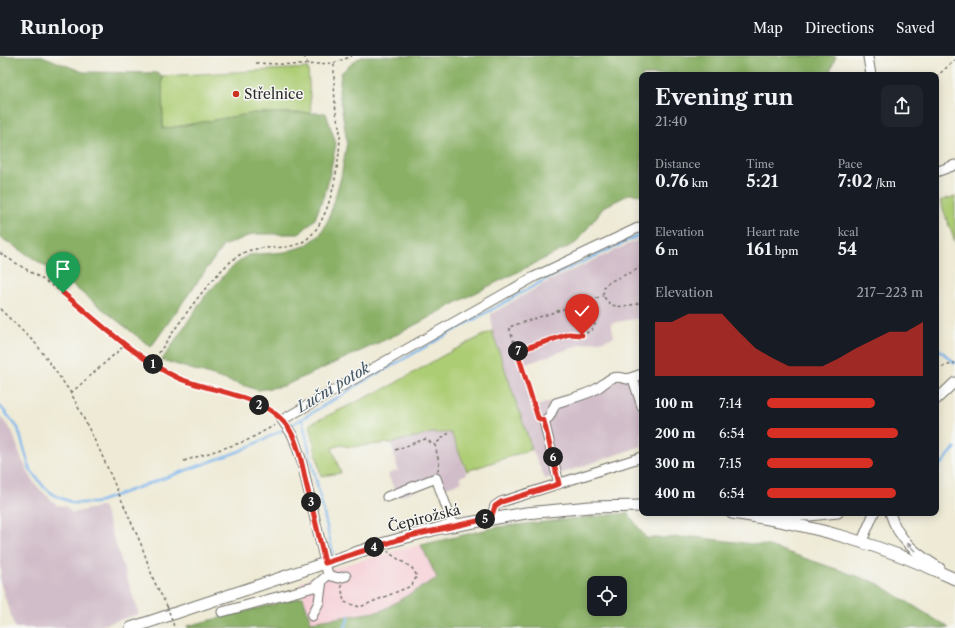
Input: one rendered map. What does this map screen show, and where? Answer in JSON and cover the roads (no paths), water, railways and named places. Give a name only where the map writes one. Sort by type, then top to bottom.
[{"type":"main road","name":"Čepirožská","points":[[131,628],[385,543],[452,525],[491,518],[576,508],[639,506]]},
{"type":"main road","points":[[750,516],[797,524],[862,541],[955,578]]},
{"type":"street","points":[[868,60],[870,72]]},
{"type":"street","points":[[939,171],[955,165]]},
{"type":"street","points":[[312,616],[325,578],[325,563],[301,459],[293,436],[282,420],[534,277],[639,227]]},
{"type":"street","points":[[559,484],[544,421],[549,418],[556,403],[596,389],[605,381],[620,376],[627,379],[639,375]]},
{"type":"street","points":[[634,382],[639,397]]},
{"type":"street","points":[[939,394],[955,382]]},
{"type":"street","points":[[491,518],[495,506],[501,502],[639,458]]},
{"type":"street","points":[[387,497],[436,478],[452,525]]},
{"type":"street","points":[[862,541],[873,516]]},
{"type":"street","points":[[891,516],[897,530],[915,552],[955,578]]},
{"type":"street","points":[[222,612],[298,593],[314,587],[325,578],[343,577]]},
{"type":"waterway","name":"Luční potok","points":[[290,426],[361,383],[548,278],[639,235]]},
{"type":"waterway","name":"Luční potok","points":[[939,350],[955,363]]},
{"type":"waterway","name":"Luční potok","points":[[0,406],[18,428],[30,469],[43,486],[54,495],[73,503],[95,503],[240,451],[285,429]]},
{"type":"waterway","points":[[302,419],[333,553]]},
{"type":"waterway","points":[[939,467],[955,448]]},
{"type":"waterway","points":[[345,628],[349,616]]},
{"type":"place","name":"Střelnice","points":[[236,94]]}]
